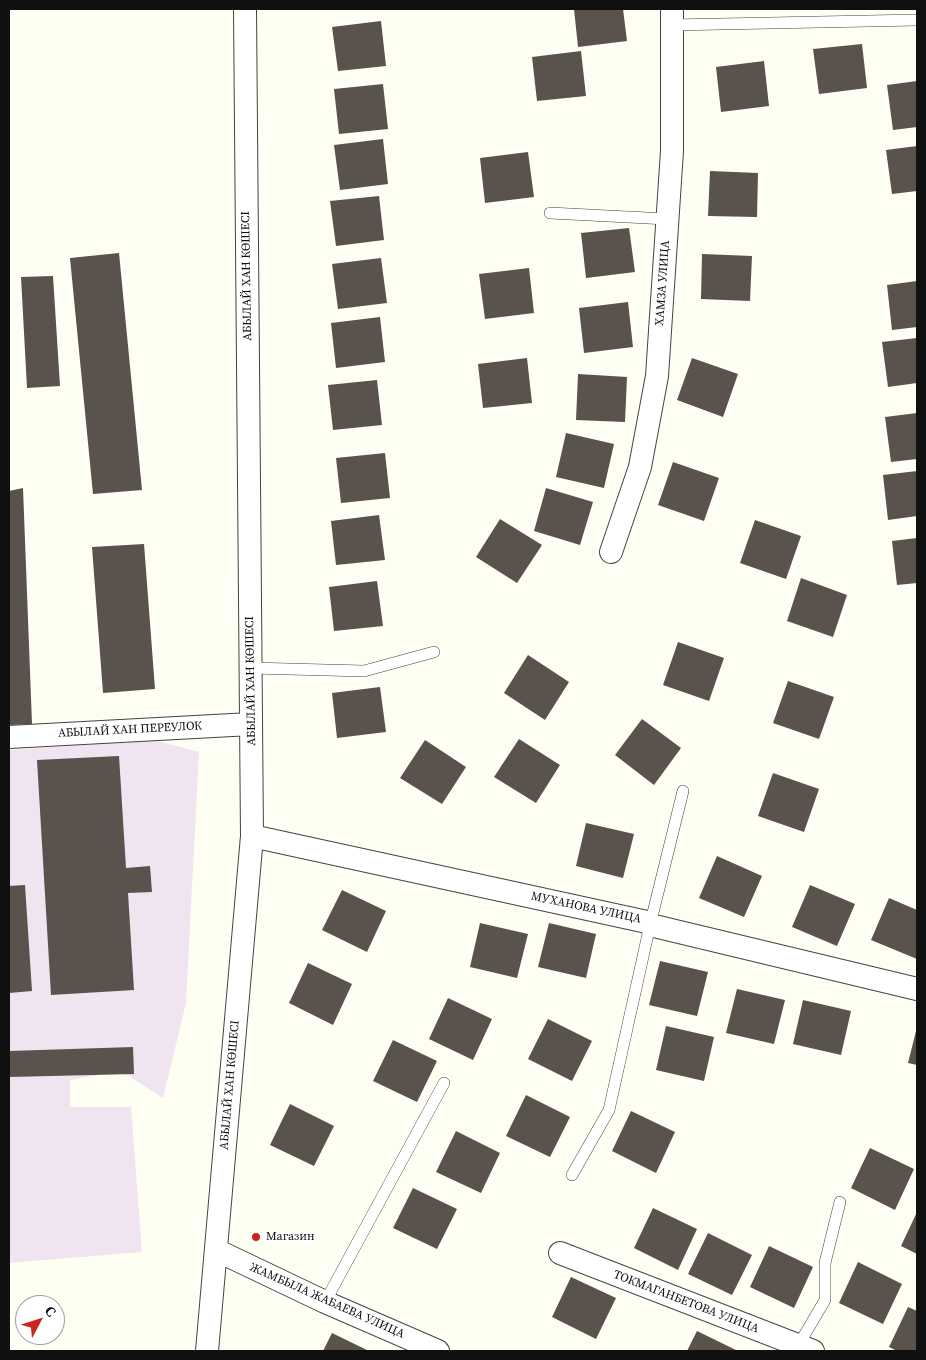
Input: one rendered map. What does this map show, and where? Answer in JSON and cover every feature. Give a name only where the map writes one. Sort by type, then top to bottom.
[{"type":"street","name":"АБЫЛАЙ ХАН КӨШЕСІ","points":[[207,1351],[252,836],[245,9]]},
{"type":"street","name":"ХАМЗА УЛИЦА","points":[[611,552],[640,467],[657,376],[672,151],[672,17]]},
{"type":"street","name":"АБЫЛАЙ ХАН ПЕРЕУЛОК","points":[[9,737],[251,724]]},
{"type":"street","name":"МУХАНОВА УЛИЦА","points":[[252,836],[647,922],[917,989]]},
{"type":"street","name":"ЖАМБЫЛА ЖАБАЕВА УЛИЦА","points":[[216,1250],[326,1302],[438,1351]]},
{"type":"street","name":"ТОКМАГАНБЕТОВА УЛИЦА","points":[[560,1253],[806,1348]]},
{"type":"lane","points":[[672,17],[917,20]]},
{"type":"lane","points":[[550,213],[667,219]]},
{"type":"lane","points":[[251,668],[364,671],[434,652]]},
{"type":"lane","points":[[572,1176],[609,1110],[650,924],[683,791]]},
{"type":"lane","points":[[326,1302],[444,1083]]},
{"type":"lane","points":[[806,1348],[825,1300],[825,1263],[840,1202]]},
{"type":"shaded area","points":[[154,740],[199,752],[186,1003],[163,1098],[121,1071],[70,1080],[70,1107],[131,1107],[142,1252],[9,1263],[9,750]]},
{"type":"building","points":[[574,9],[623,9],[627,41],[578,47]]},
{"type":"building","points":[[381,21],[386,66],[338,71],[332,27]]},
{"type":"building","points":[[862,44],[867,88],[819,94],[813,49]]},
{"type":"building","points":[[581,51],[586,96],[537,101],[532,57]]},
{"type":"building","points":[[764,61],[769,106],[721,112],[716,67]]},
{"type":"building","points":[[917,81],[917,127],[893,130],[887,85]]},
{"type":"building","points":[[383,84],[388,129],[339,134],[334,89]]},
{"type":"building","points":[[383,139],[388,184],[340,190],[334,145]]},
{"type":"building","points":[[917,146],[917,191],[892,194],[886,150]]},
{"type":"building","points":[[528,152],[534,197],[485,203],[480,158]]},
{"type":"building","points":[[710,171],[758,173],[757,217],[708,216]]},
{"type":"building","points":[[379,196],[384,240],[336,246],[330,201]]},
{"type":"building","points":[[629,228],[635,272],[586,278],[581,233]]},
{"type":"building","points":[[119,253],[142,490],[93,494],[70,258]]},
{"type":"building","points":[[702,254],[752,256],[750,301],[701,299]]},
{"type":"building","points":[[381,258],[387,303],[338,309],[332,264]]},
{"type":"building","points":[[529,268],[534,313],[485,319],[479,274]]},
{"type":"building","points":[[53,276],[60,386],[27,388],[21,277]]},
{"type":"building","points":[[917,281],[917,327],[892,330],[887,285]]},
{"type":"building","points":[[628,302],[633,347],[584,353],[579,308]]},
{"type":"building","points":[[380,317],[385,362],[336,368],[331,323]]},
{"type":"building","points":[[917,338],[917,383],[888,387],[882,342]]},
{"type":"building","points":[[527,358],[532,403],[483,408],[478,364]]},
{"type":"building","points":[[692,358],[738,374],[723,417],[677,400]]},
{"type":"building","points":[[578,374],[627,377],[625,422],[576,420]]},
{"type":"building","points":[[377,380],[382,425],[333,430],[328,385]]},
{"type":"building","points":[[917,413],[917,459],[891,462],[885,417]]},
{"type":"building","points":[[566,433],[614,444],[604,488],[556,477]]},
{"type":"building","points":[[385,453],[390,498],[341,503],[336,458]]},
{"type":"building","points":[[673,462],[719,478],[704,521],[658,505]]},
{"type":"building","points":[[917,471],[917,516],[888,520],[883,475]]},
{"type":"building","points":[[23,488],[32,724],[9,725],[9,491]]},
{"type":"building","points":[[546,488],[593,502],[580,545],[534,531]]},
{"type":"building","points":[[379,515],[385,560],[336,565],[331,521]]},
{"type":"building","points":[[500,519],[542,545],[517,583],[476,557]]},
{"type":"building","points":[[755,520],[801,536],[786,579],[740,563]]},
{"type":"building","points":[[917,538],[917,583],[897,585],[892,541]]},
{"type":"building","points":[[144,544],[155,689],[103,693],[92,547]]},
{"type":"building","points":[[801,578],[847,595],[833,637],[787,621]]},
{"type":"building","points":[[377,581],[383,626],[334,631],[329,587]]},
{"type":"building","points":[[678,642],[724,658],[709,701],[663,685]]},
{"type":"building","points":[[528,655],[569,682],[545,720],[504,693]]},
{"type":"building","points":[[788,681],[834,697],[819,739],[773,723]]},
{"type":"building","points":[[380,687],[386,732],[337,738],[332,693]]},
{"type":"building","points":[[642,719],[681,748],[654,785],[615,755]]},
{"type":"building","points":[[519,739],[560,765],[536,803],[494,777]]},
{"type":"building","points":[[425,740],[466,767],[442,804],[400,778]]},
{"type":"building","points":[[119,756],[126,868],[150,866],[152,892],[128,893],[134,990],[51,995],[37,760]]},
{"type":"building","points":[[773,773],[819,789],[804,832],[758,816]]},
{"type":"building","points":[[586,823],[634,834],[623,878],[576,866]]},
{"type":"building","points":[[717,856],[762,876],[744,917],[699,898]]},
{"type":"building","points":[[25,885],[32,991],[9,993],[9,886]]},
{"type":"building","points":[[810,885],[855,904],[837,946],[792,927]]},
{"type":"building","points":[[342,890],[386,911],[367,952],[322,930]]},
{"type":"building","points":[[889,898],[917,910],[917,959],[871,940]]},
{"type":"building","points":[[480,923],[528,934],[517,978],[470,967]]},
{"type":"building","points":[[549,923],[596,934],[586,978],[538,967]]},
{"type":"building","points":[[660,961],[708,972],[697,1016],[649,1005]]},
{"type":"building","points":[[308,963],[352,984],[333,1025],[289,1003]]},
{"type":"building","points":[[737,989],[785,1000],[774,1044],[726,1033]]},
{"type":"building","points":[[448,998],[492,1019],[473,1060],[429,1039]]},
{"type":"building","points":[[803,1000],[851,1011],[841,1055],[793,1044]]},
{"type":"building","points":[[548,1019],[592,1041],[572,1081],[528,1059]]},
{"type":"building","points":[[666,1026],[714,1037],[704,1081],[656,1070]]},
{"type":"building","points":[[917,1027],[917,1065],[908,1063]]},
{"type":"building","points":[[393,1040],[437,1061],[417,1102],[373,1081]]},
{"type":"building","points":[[133,1047],[134,1074],[9,1077],[9,1051]]},
{"type":"building","points":[[526,1095],[570,1117],[550,1157],[506,1136]]},
{"type":"building","points":[[290,1104],[334,1126],[314,1166],[270,1145]]},
{"type":"building","points":[[631,1111],[675,1132],[656,1173],[612,1151]]},
{"type":"building","points":[[456,1131],[500,1153],[481,1193],[436,1172]]},
{"type":"building","points":[[870,1148],[914,1169],[895,1210],[851,1188]]},
{"type":"building","points":[[413,1188],[457,1209],[437,1249],[393,1228]]},
{"type":"building","points":[[653,1208],[697,1229],[678,1270],[634,1248]]},
{"type":"building","points":[[917,1212],[917,1254],[901,1246]]},
{"type":"building","points":[[708,1233],[752,1255],[732,1295],[688,1274]]},
{"type":"building","points":[[769,1246],[813,1267],[794,1308],[750,1287]]},
{"type":"building","points":[[858,1262],[902,1284],[883,1324],[839,1303]]},
{"type":"building","points":[[571,1277],[616,1298],[596,1339],[552,1317]]},
{"type":"building","points":[[908,1307],[917,1311],[917,1351],[897,1351],[889,1347]]},
{"type":"building","points":[[697,1331],[738,1351],[687,1351]]},
{"type":"building","points":[[332,1333],[369,1351],[323,1351]]},
{"type":"place","name":"Магазин","points":[[256,1237]]}]
